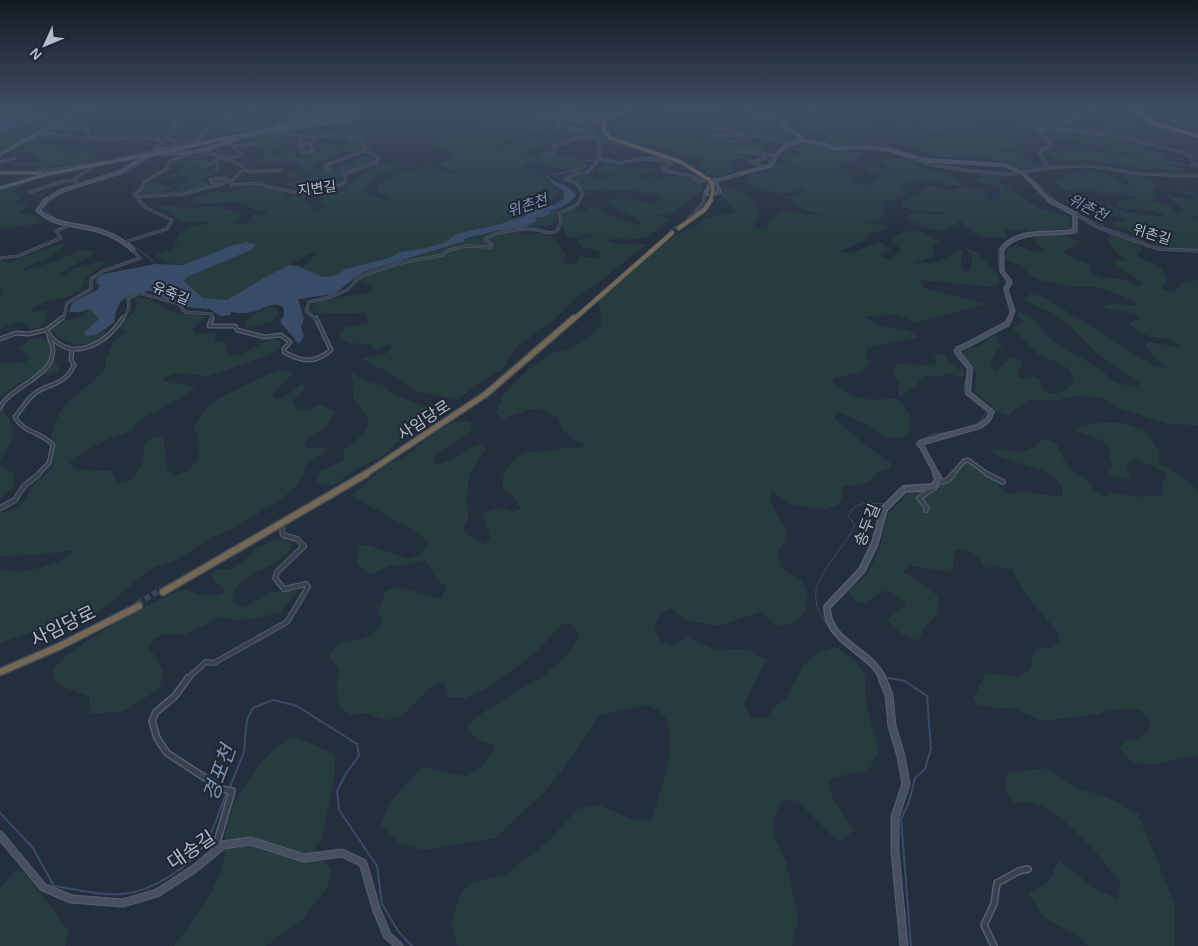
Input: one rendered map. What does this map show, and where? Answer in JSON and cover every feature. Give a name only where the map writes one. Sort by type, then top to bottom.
[{"type":"highway","points":[[658,154],[681,162],[707,178],[712,183],[715,186],[714,202],[678,228],[707,204],[712,192],[712,183]]},
{"type":"highway","points":[[708,206],[714,193],[712,183]]},
{"type":"highway","name":"사임당로","points":[[163,591],[370,471],[444,421],[506,376],[620,275],[671,233]]},
{"type":"highway","name":"사임당로","points":[[0,671],[58,647],[138,605]]},
{"type":"main road","points":[[91,167],[143,154]]},
{"type":"main road","points":[[0,188],[48,174],[155,154]]},
{"type":"main road","points":[[0,172],[32,174],[59,172],[143,159]]},
{"type":"main road","points":[[0,188],[59,172]]},
{"type":"street","points":[[0,172],[45,172],[99,164],[143,154]]},
{"type":"street","points":[[0,339],[16,332],[28,334],[46,330],[64,317],[67,303],[91,290],[91,280],[103,271],[140,258],[126,242],[101,231],[47,219],[38,210],[38,207],[45,199],[78,185],[104,178],[149,154]]},
{"type":"street","points":[[135,197],[134,193],[141,189],[144,182],[168,168],[168,163],[189,154]]},
{"type":"street","points":[[213,154],[239,163],[246,170],[255,172],[281,170]]},
{"type":"street","points":[[226,160],[242,156],[240,154]]},
{"type":"street","points":[[330,169],[325,168],[326,165],[355,154]]},
{"type":"street","name":"지변길","points":[[231,181],[232,185],[261,183],[270,188],[300,193],[342,185],[346,180],[344,174],[377,162],[378,157],[373,154]]},
{"type":"street","points":[[599,154],[600,158],[616,162],[641,159],[668,161],[671,163],[663,168],[664,171],[692,176],[698,181],[712,183],[773,164],[771,155]]},
{"type":"street","points":[[764,154],[771,155]]},
{"type":"street","name":"위촌길","points":[[901,154],[951,163],[997,164],[1023,173],[1052,203],[1100,228],[1158,249],[1198,251]]},
{"type":"street","points":[[1042,154],[1048,168]]},
{"type":"street","points":[[1186,154],[1198,166]]},
{"type":"street","points":[[754,162],[771,155]]},
{"type":"street","points":[[906,156],[933,165],[970,171],[1011,174],[1048,168],[1091,166],[1146,175],[1198,176]]},
{"type":"street","points":[[0,162],[15,158]]},
{"type":"street","points":[[203,167],[222,158]]},
{"type":"street","name":"유죽길","points":[[72,350],[93,345],[108,338],[129,309],[128,299],[140,293],[179,304],[185,312],[212,314],[213,317],[209,322],[209,326],[234,326],[237,330],[264,337],[281,335],[290,342],[284,349],[284,352],[306,362],[315,362],[331,350],[328,342],[322,336],[321,326],[316,318],[307,313],[306,307],[309,302],[334,296],[347,290],[361,276],[401,263],[442,255],[449,250],[466,246],[491,248],[492,245],[485,238],[487,237],[506,232],[537,230],[550,233],[555,232],[560,228],[561,216],[559,213],[577,205],[583,193],[576,183],[565,179],[575,173],[587,172],[600,158]]},
{"type":"street","points":[[750,160],[764,166]]},
{"type":"street","points":[[213,162],[217,164],[218,167],[216,169]]},
{"type":"street","points":[[75,180],[91,167]]},
{"type":"street","points":[[236,180],[246,170]]},
{"type":"street","points":[[135,197],[184,194],[231,181],[246,170]]},
{"type":"street","points":[[251,174],[255,172]]},
{"type":"street","points":[[214,179],[227,178],[231,181]]},
{"type":"street","points":[[210,179],[211,182],[217,184]]},
{"type":"street","points":[[30,192],[65,180],[75,180]]},
{"type":"street","points":[[75,180],[78,185]]},
{"type":"street","points":[[688,219],[703,203],[712,183]]},
{"type":"street","points":[[267,184],[273,186],[270,188]]},
{"type":"street","points":[[126,242],[167,230],[172,220],[146,208],[135,197]]},
{"type":"street","points":[[1003,482],[993,478],[968,460],[964,460],[948,480],[939,482],[920,443],[928,438],[975,429],[985,423],[992,414],[968,392],[970,368],[957,352],[958,349],[977,342],[991,331],[1008,324],[1012,318],[1013,308],[1006,290],[1010,282],[1002,270],[1002,249],[1011,240],[1028,234],[1075,230],[1074,214]]},
{"type":"street","points":[[0,258],[18,256],[61,238],[56,232],[70,225]]},
{"type":"street","points":[[0,408],[3,402],[40,375],[49,364],[54,351],[46,330]]},
{"type":"street","points":[[0,508],[15,500],[24,486],[41,474],[49,463],[53,444],[50,439],[21,427],[15,417],[34,394],[55,386],[70,374],[74,365],[70,360],[72,350],[49,337]]},
{"type":"street","name":"송두길","points":[[904,946],[900,912],[895,817],[906,784],[902,756],[892,726],[890,695],[880,672],[861,653],[839,636],[831,626],[826,612],[827,608],[857,578],[862,570],[875,542],[884,509],[904,489],[933,486],[939,482]]},
{"type":"street","points":[[926,510],[927,508],[919,498],[934,489],[933,486]]},
{"type":"street","points":[[215,850],[232,791],[222,789],[167,753],[157,738],[152,721],[156,712],[175,696],[189,676],[206,662],[214,663],[287,622],[308,587],[306,584],[284,588],[275,578],[277,572],[304,546],[297,539],[283,534],[282,529]]},
{"type":"street","name":"대송길","points":[[0,835],[43,887],[71,899],[123,903],[156,893],[194,869],[223,845],[251,841],[304,858],[342,853],[363,863],[376,908],[387,935],[399,946]]},
{"type":"street","points":[[994,946],[984,925],[994,904],[997,884],[1028,868]]},
{"type":"green space","points":[[36,154],[67,154],[65,155],[73,156],[91,154],[87,158],[100,156],[78,165],[51,166],[46,170],[40,171],[41,167],[38,166],[13,166],[45,160],[33,157]]},
{"type":"green space","points":[[208,154],[209,156],[206,159],[211,160],[195,168],[195,170],[219,172],[201,180],[209,185],[208,187],[184,193],[171,193],[180,189],[178,185],[190,179],[187,176],[160,178],[181,170],[181,167],[186,165],[170,163]]},
{"type":"green space","points":[[294,154],[293,155],[298,157],[312,154],[337,154],[318,163],[313,168],[322,170],[331,169],[364,157],[377,157],[373,162],[338,177],[342,184],[304,189],[285,183],[315,176],[304,175],[288,178],[289,170],[297,173],[303,171],[303,168],[296,163],[257,160],[265,155]]},
{"type":"green space","points":[[454,154],[574,155],[582,163],[581,167],[569,171],[529,162],[521,165],[534,170],[560,190],[544,207],[534,208],[524,216],[500,224],[456,234],[445,242],[426,248],[400,252],[389,258],[345,269],[337,275],[324,277],[301,268],[316,255],[310,254],[264,277],[227,300],[203,298],[183,281],[188,275],[248,252],[255,245],[230,246],[193,261],[180,264],[168,263],[156,256],[179,245],[172,244],[184,228],[210,222],[181,222],[174,216],[175,213],[157,207],[173,206],[182,209],[213,206],[242,214],[240,218],[232,223],[243,224],[251,221],[252,215],[266,215],[268,211],[256,210],[235,202],[195,204],[191,201],[208,193],[225,193],[261,183],[268,188],[285,192],[282,198],[304,195],[307,203],[316,210],[327,208],[321,204],[323,195],[326,192],[345,192],[348,189],[342,187],[352,184],[374,167],[384,164],[389,164],[392,168],[372,179],[362,190],[391,202],[390,198],[377,190],[379,183],[404,171],[411,172],[424,166],[453,174],[458,172],[436,164],[452,158]]},
{"type":"green space","points":[[676,154],[697,154],[685,158]]},
{"type":"green space","points":[[698,154],[743,154],[751,159],[734,160],[731,165],[733,172],[711,176],[703,171],[701,166],[700,159],[705,155]]},
{"type":"green space","points":[[787,154],[793,154],[794,156],[802,154],[861,154],[849,164],[840,163],[841,168],[834,170],[850,170],[848,173],[858,183],[865,185],[879,178],[879,175],[868,171],[872,165],[884,169],[889,168],[882,159],[894,157],[916,164],[912,165],[953,176],[964,185],[951,185],[920,179],[900,186],[910,195],[881,202],[886,206],[882,211],[888,218],[865,222],[889,226],[879,232],[869,232],[866,240],[838,252],[852,253],[880,242],[891,250],[879,255],[891,260],[901,250],[890,239],[906,231],[916,230],[943,243],[934,243],[932,257],[913,264],[939,262],[959,249],[964,251],[961,261],[963,272],[971,270],[972,254],[964,248],[974,251],[979,255],[999,277],[998,284],[990,287],[920,280],[924,288],[986,304],[915,323],[898,315],[865,316],[879,325],[906,330],[919,337],[866,348],[869,364],[863,371],[833,379],[835,386],[864,399],[895,398],[907,411],[910,419],[910,429],[902,438],[886,438],[865,424],[843,414],[835,413],[835,419],[892,464],[888,469],[878,472],[867,482],[843,486],[842,497],[838,505],[824,509],[791,504],[772,492],[769,501],[787,529],[785,541],[777,555],[782,569],[801,580],[808,594],[805,612],[797,621],[779,627],[760,612],[719,626],[685,620],[672,608],[660,614],[654,626],[661,642],[673,646],[686,636],[715,650],[748,649],[766,660],[744,704],[751,718],[767,717],[776,704],[785,699],[803,666],[819,652],[836,647],[853,659],[866,675],[865,693],[879,750],[868,772],[852,773],[829,780],[832,798],[854,830],[839,842],[798,801],[784,799],[774,816],[774,836],[786,862],[798,919],[792,946],[458,946],[451,924],[461,893],[473,882],[505,875],[549,841],[577,809],[600,805],[630,819],[651,821],[667,768],[670,739],[669,726],[663,714],[648,705],[600,715],[562,770],[544,792],[496,838],[423,850],[398,843],[381,825],[389,803],[422,767],[466,776],[482,767],[495,746],[479,740],[466,729],[474,718],[546,674],[570,652],[580,634],[571,625],[562,624],[534,654],[489,687],[466,698],[448,697],[444,682],[434,685],[401,716],[385,720],[365,713],[353,715],[339,708],[336,686],[339,669],[329,656],[335,648],[342,644],[364,639],[378,629],[383,619],[377,614],[386,591],[398,587],[441,599],[447,588],[435,577],[424,560],[406,565],[389,566],[371,575],[357,564],[359,546],[369,545],[408,559],[422,554],[428,543],[419,533],[351,496],[385,466],[402,459],[438,431],[454,422],[470,421],[472,429],[468,434],[439,452],[433,464],[452,460],[475,446],[482,444],[486,448],[469,474],[467,492],[468,519],[462,529],[472,538],[485,545],[490,537],[483,513],[500,508],[514,512],[521,509],[513,494],[504,491],[504,473],[510,465],[523,452],[548,451],[571,447],[582,449],[584,445],[564,431],[559,423],[559,418],[539,409],[528,410],[502,419],[495,412],[502,400],[501,397],[523,374],[549,354],[568,349],[590,336],[602,324],[598,299],[654,251],[676,235],[697,225],[706,218],[736,212],[721,195],[725,188],[742,192],[755,203],[760,214],[753,228],[767,227],[768,221],[783,211],[823,216],[796,206],[795,201],[783,198],[795,196],[806,190],[779,193],[764,190],[743,182],[750,179],[746,178],[752,172],[773,175],[767,169],[783,163],[808,170],[782,158],[782,155]]},
{"type":"green space","points":[[931,154],[1025,154],[1026,156],[1023,158],[1043,168],[1025,171],[1010,164],[971,155],[956,158]]},
{"type":"green space","points":[[1050,154],[1116,154],[1142,157],[1131,154],[1159,154],[1161,155],[1162,160],[1194,175],[1158,167],[1149,170],[1089,160],[1059,160]]},
{"type":"green space","points":[[604,164],[641,170],[645,168],[652,169],[661,164],[665,165],[661,170],[634,177],[641,179],[651,176],[656,180],[673,175],[700,181],[704,189],[674,212],[656,215],[669,218],[669,220],[651,235],[635,239],[607,240],[616,244],[647,244],[593,287],[580,294],[549,324],[516,347],[503,368],[456,400],[415,391],[397,377],[362,359],[387,353],[395,342],[374,350],[369,344],[350,343],[338,337],[345,327],[370,322],[365,313],[319,314],[310,312],[315,302],[371,292],[373,287],[353,278],[363,272],[499,230],[530,226],[534,217],[544,217],[554,209],[557,210],[557,219],[549,225],[520,229],[523,235],[544,234],[553,238],[565,255],[563,263],[575,264],[581,256],[599,259],[599,252],[583,247],[577,242],[579,239],[593,237],[591,234],[577,238],[567,236],[562,225],[562,211],[574,207],[589,213],[587,206],[600,209],[602,214],[640,225],[641,223],[634,217],[611,206],[610,201],[622,198],[652,204],[662,199],[657,193],[643,194],[639,192],[639,189],[604,191],[582,189],[579,185],[567,181],[571,175],[581,174],[601,180],[609,176],[619,180],[617,175],[598,171],[597,167]]},
{"type":"green space","points":[[1089,171],[1108,172],[1107,175],[1117,182],[1130,186],[1124,173],[1145,178],[1155,183],[1152,193],[1159,198],[1149,200],[1166,205],[1178,214],[1185,210],[1167,196],[1168,194],[1178,198],[1194,200],[1195,197],[1171,186],[1198,194],[1198,216],[1184,217],[1198,220],[1198,248],[1168,249],[1153,245],[1141,236],[1113,225],[1114,221],[1124,221],[1125,219],[1121,217],[1083,213],[1069,207],[1074,205],[1088,207],[1076,200],[1092,199],[1126,212],[1166,217],[1155,211],[1122,208],[1116,205],[1119,200],[1136,199],[1136,197],[1093,192],[1099,189],[1095,188],[1068,191],[1062,189],[1061,186],[1052,180],[1065,179],[1063,175],[1075,173],[1088,174]]},
{"type":"green space","points":[[984,172],[1007,175],[998,180],[998,182],[1042,210],[1069,216],[1070,229],[1004,230],[1007,239],[992,238],[976,234],[961,220],[948,229],[933,230],[913,223],[909,216],[912,213],[946,215],[944,212],[910,210],[903,206],[902,200],[922,194],[920,190],[932,185],[953,192],[959,188],[976,188],[987,194],[983,198],[996,201],[1001,196],[999,189],[1001,187],[974,181],[984,178],[979,175]]},
{"type":"green space","points":[[146,182],[158,183],[172,189],[153,196],[136,196],[135,193],[145,187]]},
{"type":"green space","points":[[25,183],[13,191],[13,194],[22,196],[16,202],[19,204],[30,203],[19,212],[21,214],[36,215],[40,219],[39,223],[0,229],[0,190]]},
{"type":"green space","points":[[1039,235],[1061,235],[1079,241],[1079,243],[1064,251],[1067,255],[1090,265],[1090,272],[1100,277],[1123,279],[1138,287],[1143,284],[1113,264],[1115,261],[1126,260],[1115,251],[1108,241],[1109,235],[1127,238],[1142,247],[1137,253],[1138,257],[1158,266],[1167,280],[1162,287],[1163,290],[1172,292],[1177,290],[1180,283],[1198,281],[1198,425],[1168,424],[1121,409],[1103,398],[1076,396],[1058,400],[1030,400],[1011,412],[1009,416],[998,412],[975,391],[976,372],[963,353],[970,348],[983,344],[993,335],[998,337],[997,340],[1002,346],[992,359],[991,369],[996,371],[1011,357],[1016,358],[1023,363],[1017,373],[1020,379],[1033,376],[1040,380],[1043,390],[1051,394],[1066,390],[1074,379],[1068,368],[1037,353],[1013,328],[1024,322],[1017,314],[1019,312],[1031,316],[1053,341],[1101,370],[1113,380],[1122,384],[1138,386],[1139,383],[1099,355],[1071,327],[1053,314],[1024,298],[1031,294],[1052,302],[1154,366],[1165,367],[1145,347],[1148,342],[1178,347],[1180,345],[1173,341],[1149,336],[1137,330],[1128,323],[1139,319],[1135,314],[1098,307],[1114,304],[1136,305],[1137,302],[1107,290],[1093,287],[1070,287],[1043,281],[1005,259],[1007,249],[1016,245],[1034,252],[1043,253],[1044,251],[1033,240]]},
{"type":"green space","points":[[62,243],[67,245],[53,253],[55,255],[24,268],[23,271],[59,260],[81,250],[93,251],[93,254],[59,274],[60,277],[73,269],[100,261],[104,263],[86,278],[78,291],[66,297],[41,304],[31,311],[33,313],[42,310],[47,311],[46,319],[40,327],[29,329],[25,324],[18,322],[0,329],[0,296],[3,291],[0,287],[0,260],[8,263]]},
{"type":"green space","points":[[137,297],[152,301],[177,313],[205,317],[192,329],[196,334],[214,333],[216,335],[214,341],[225,342],[228,354],[240,355],[273,338],[282,342],[279,349],[269,355],[209,376],[173,373],[163,379],[170,383],[195,387],[173,402],[134,423],[134,430],[100,443],[78,456],[70,462],[74,469],[111,471],[118,482],[126,481],[140,470],[145,443],[153,437],[163,437],[167,468],[174,476],[183,472],[190,468],[198,458],[200,452],[194,428],[206,408],[217,399],[279,371],[291,371],[292,375],[271,395],[276,400],[286,396],[302,384],[306,388],[292,403],[299,410],[307,410],[321,405],[335,411],[328,424],[303,445],[308,449],[319,447],[326,449],[323,454],[307,464],[302,478],[292,491],[234,528],[213,537],[176,560],[155,567],[138,578],[111,603],[90,616],[65,621],[0,643],[0,569],[21,571],[36,569],[65,558],[73,550],[36,555],[0,556],[0,513],[17,508],[24,501],[34,484],[52,469],[53,463],[50,461],[52,439],[58,417],[63,408],[106,368],[105,363],[114,340],[128,332],[119,328],[136,308],[137,303],[134,299]]},
{"type":"green space","points":[[269,306],[278,309],[277,316],[273,322],[247,328],[243,322]]},
{"type":"green space","points":[[90,309],[99,318],[88,328],[95,335],[106,331],[98,340],[91,343],[75,344],[51,331],[51,328],[55,325],[82,316]]},
{"type":"green space","points":[[34,338],[48,341],[54,360],[60,370],[48,376],[38,372],[0,396],[0,363],[27,361],[29,356],[18,347]]},
{"type":"green space","points":[[935,353],[947,356],[947,360],[958,369],[961,366],[964,371],[963,376],[959,377],[950,373],[936,377],[924,376],[919,380],[918,386],[900,396],[898,394],[900,385],[892,372],[896,364],[933,365],[936,363]]},
{"type":"green space","points":[[352,373],[363,380],[385,386],[394,395],[423,406],[445,410],[411,429],[381,457],[358,468],[332,486],[316,482],[320,471],[344,461],[344,449],[359,438],[367,427],[366,415],[353,400]]},
{"type":"green space","points":[[0,408],[11,422],[13,434],[0,461]]},
{"type":"green space","points":[[1098,422],[1120,423],[1145,430],[1160,452],[1159,464],[1171,469],[1198,490],[1198,757],[1151,764],[1143,764],[1131,760],[1120,748],[1124,741],[1135,739],[1149,732],[1151,722],[1141,711],[1130,709],[1110,710],[1094,715],[1042,721],[1013,708],[978,705],[973,699],[986,673],[1020,677],[1031,669],[1033,656],[1037,648],[1050,648],[1060,643],[1059,634],[1026,595],[1012,570],[998,567],[986,568],[974,554],[956,550],[952,572],[910,566],[903,571],[937,595],[939,603],[937,614],[925,627],[918,641],[899,632],[887,621],[893,613],[905,606],[905,602],[891,592],[882,591],[866,602],[855,602],[848,591],[868,574],[880,547],[888,514],[909,493],[935,490],[942,486],[956,466],[966,461],[989,474],[998,486],[1008,494],[1019,491],[1063,497],[1062,489],[1057,479],[1043,471],[1000,457],[990,451],[1002,449],[1021,453],[1035,447],[1038,442],[1046,439],[1056,443],[1071,469],[1089,481],[1094,490],[1105,496],[1111,492],[1142,497],[1162,495],[1165,472],[1135,459],[1126,464],[1127,471],[1131,477],[1130,480],[1108,474],[1106,471],[1111,469],[1113,464],[1109,455],[1111,449],[1103,441],[1077,431],[1075,428]]},
{"type":"green space","points":[[0,466],[14,474],[13,488],[0,500]]},
{"type":"green space","points":[[275,539],[285,539],[292,545],[281,559],[243,581],[236,588],[232,601],[243,608],[269,592],[298,590],[281,612],[255,619],[235,620],[221,617],[184,635],[165,634],[153,639],[149,648],[157,659],[164,675],[158,690],[123,711],[90,714],[89,697],[55,682],[53,670],[68,654],[135,612],[173,593],[186,589],[200,595],[222,595],[224,589],[213,581],[212,572],[219,569],[230,569],[245,560],[255,549]]},
{"type":"green space","points":[[293,736],[335,754],[335,771],[322,838],[314,848],[332,871],[327,887],[302,920],[266,946],[174,946],[203,905],[220,872],[225,857],[227,826],[236,801],[262,762],[282,743]]},
{"type":"green space","points":[[1045,768],[1079,789],[1107,797],[1138,814],[1175,904],[1175,946],[1088,946],[1081,938],[1043,917],[1028,892],[1048,883],[1059,860],[1092,887],[1117,899],[1121,884],[1082,837],[1057,816],[1034,803],[1014,802],[1004,789],[1007,773]]},
{"type":"green space","points":[[15,871],[24,872],[64,925],[69,933],[65,946],[0,946],[0,888]]},
{"type":"water","points":[[583,163],[587,166],[581,170],[549,176],[549,178],[571,189],[576,195],[564,206],[550,210],[551,213],[544,217],[535,217],[537,221],[525,227],[499,230],[464,239],[465,241],[363,272],[334,294],[298,299],[304,319],[301,327],[304,336],[299,344],[280,322],[284,315],[283,307],[279,305],[270,305],[253,312],[231,312],[230,315],[220,316],[210,309],[185,307],[181,303],[166,299],[149,291],[129,296],[121,301],[115,314],[114,323],[97,334],[89,336],[84,335],[85,331],[99,319],[90,309],[81,312],[69,312],[73,302],[97,290],[100,285],[97,284],[96,279],[103,274],[156,264],[183,265],[233,245],[247,242],[256,245],[249,251],[187,277],[184,281],[203,298],[227,300],[289,265],[297,266],[324,277],[337,275],[345,269],[389,258],[400,252],[426,248],[445,242],[456,234],[500,224],[524,216],[534,208],[553,205],[563,200],[564,191],[554,185],[546,176],[584,167]]},
{"type":"waterway","name":"위촌천","points":[[720,178],[767,165],[775,154]]},
{"type":"waterway","points":[[1039,154],[1044,168]]},
{"type":"waterway","points":[[1160,154],[1165,161],[1198,167]]},
{"type":"waterway","points":[[84,185],[128,172],[151,157]]},
{"type":"waterway","name":"위촌천","points":[[626,161],[641,157],[668,159]]},
{"type":"waterway","name":"위촌천","points":[[583,163],[585,160],[617,163]]},
{"type":"waterway","name":"위촌천","points":[[672,160],[675,162],[666,169],[697,177],[716,179]]},
{"type":"waterway","name":"위촌천","points":[[984,162],[995,163],[1016,170],[1042,187],[1058,203]]},
{"type":"waterway","points":[[56,219],[46,211],[44,205],[60,194],[76,187]]},
{"type":"waterway","name":"위촌천","points":[[1070,210],[1104,227],[1140,239],[1146,244]]},
{"type":"waterway","points":[[1071,214],[1073,218],[1072,230]]},
{"type":"waterway","points":[[84,226],[95,228],[123,239],[156,264]]},
{"type":"waterway","points":[[1000,271],[998,255],[1002,245],[1011,238],[1033,232]]},
{"type":"waterway","name":"위촌천","points":[[1152,246],[1160,248]]},
{"type":"waterway","name":"위촌천","points":[[1164,248],[1198,249]]},
{"type":"waterway","points":[[1007,280],[1004,288],[1010,314]]},
{"type":"waterway","points":[[984,334],[994,329]]},
{"type":"waterway","points":[[957,348],[953,350],[968,368],[964,388],[966,393]]},
{"type":"waterway","points":[[977,425],[987,412],[981,405]]},
{"type":"waterway","points":[[919,448],[916,445],[917,442],[931,435],[959,430]]},
{"type":"waterway","points":[[930,458],[943,482],[943,487],[935,488]]},
{"type":"waterway","points":[[893,504],[908,491]]},
{"type":"waterway","points":[[875,670],[832,632],[817,606],[816,594],[819,581],[855,525],[848,516],[851,511],[859,505],[885,504]]},
{"type":"waterway","points":[[885,676],[889,678]]},
{"type":"waterway","points":[[889,678],[905,681],[927,696],[931,749],[925,769],[915,778],[909,802],[901,819],[911,946]]},
{"type":"waterway","name":"경포천","points":[[229,789],[244,752],[247,720],[253,708],[273,700],[297,706],[357,744],[359,756],[346,773],[337,791],[339,810],[377,866],[382,904],[398,931],[412,946]]},
{"type":"waterway","name":"경포천","points":[[0,813],[33,848],[54,886],[97,893],[123,894],[135,892],[158,883],[181,869],[206,842],[227,792]]},
{"type":"tunnel","points":[[670,232],[677,227]]},
{"type":"tunnel","points":[[137,604],[162,589]]}]
